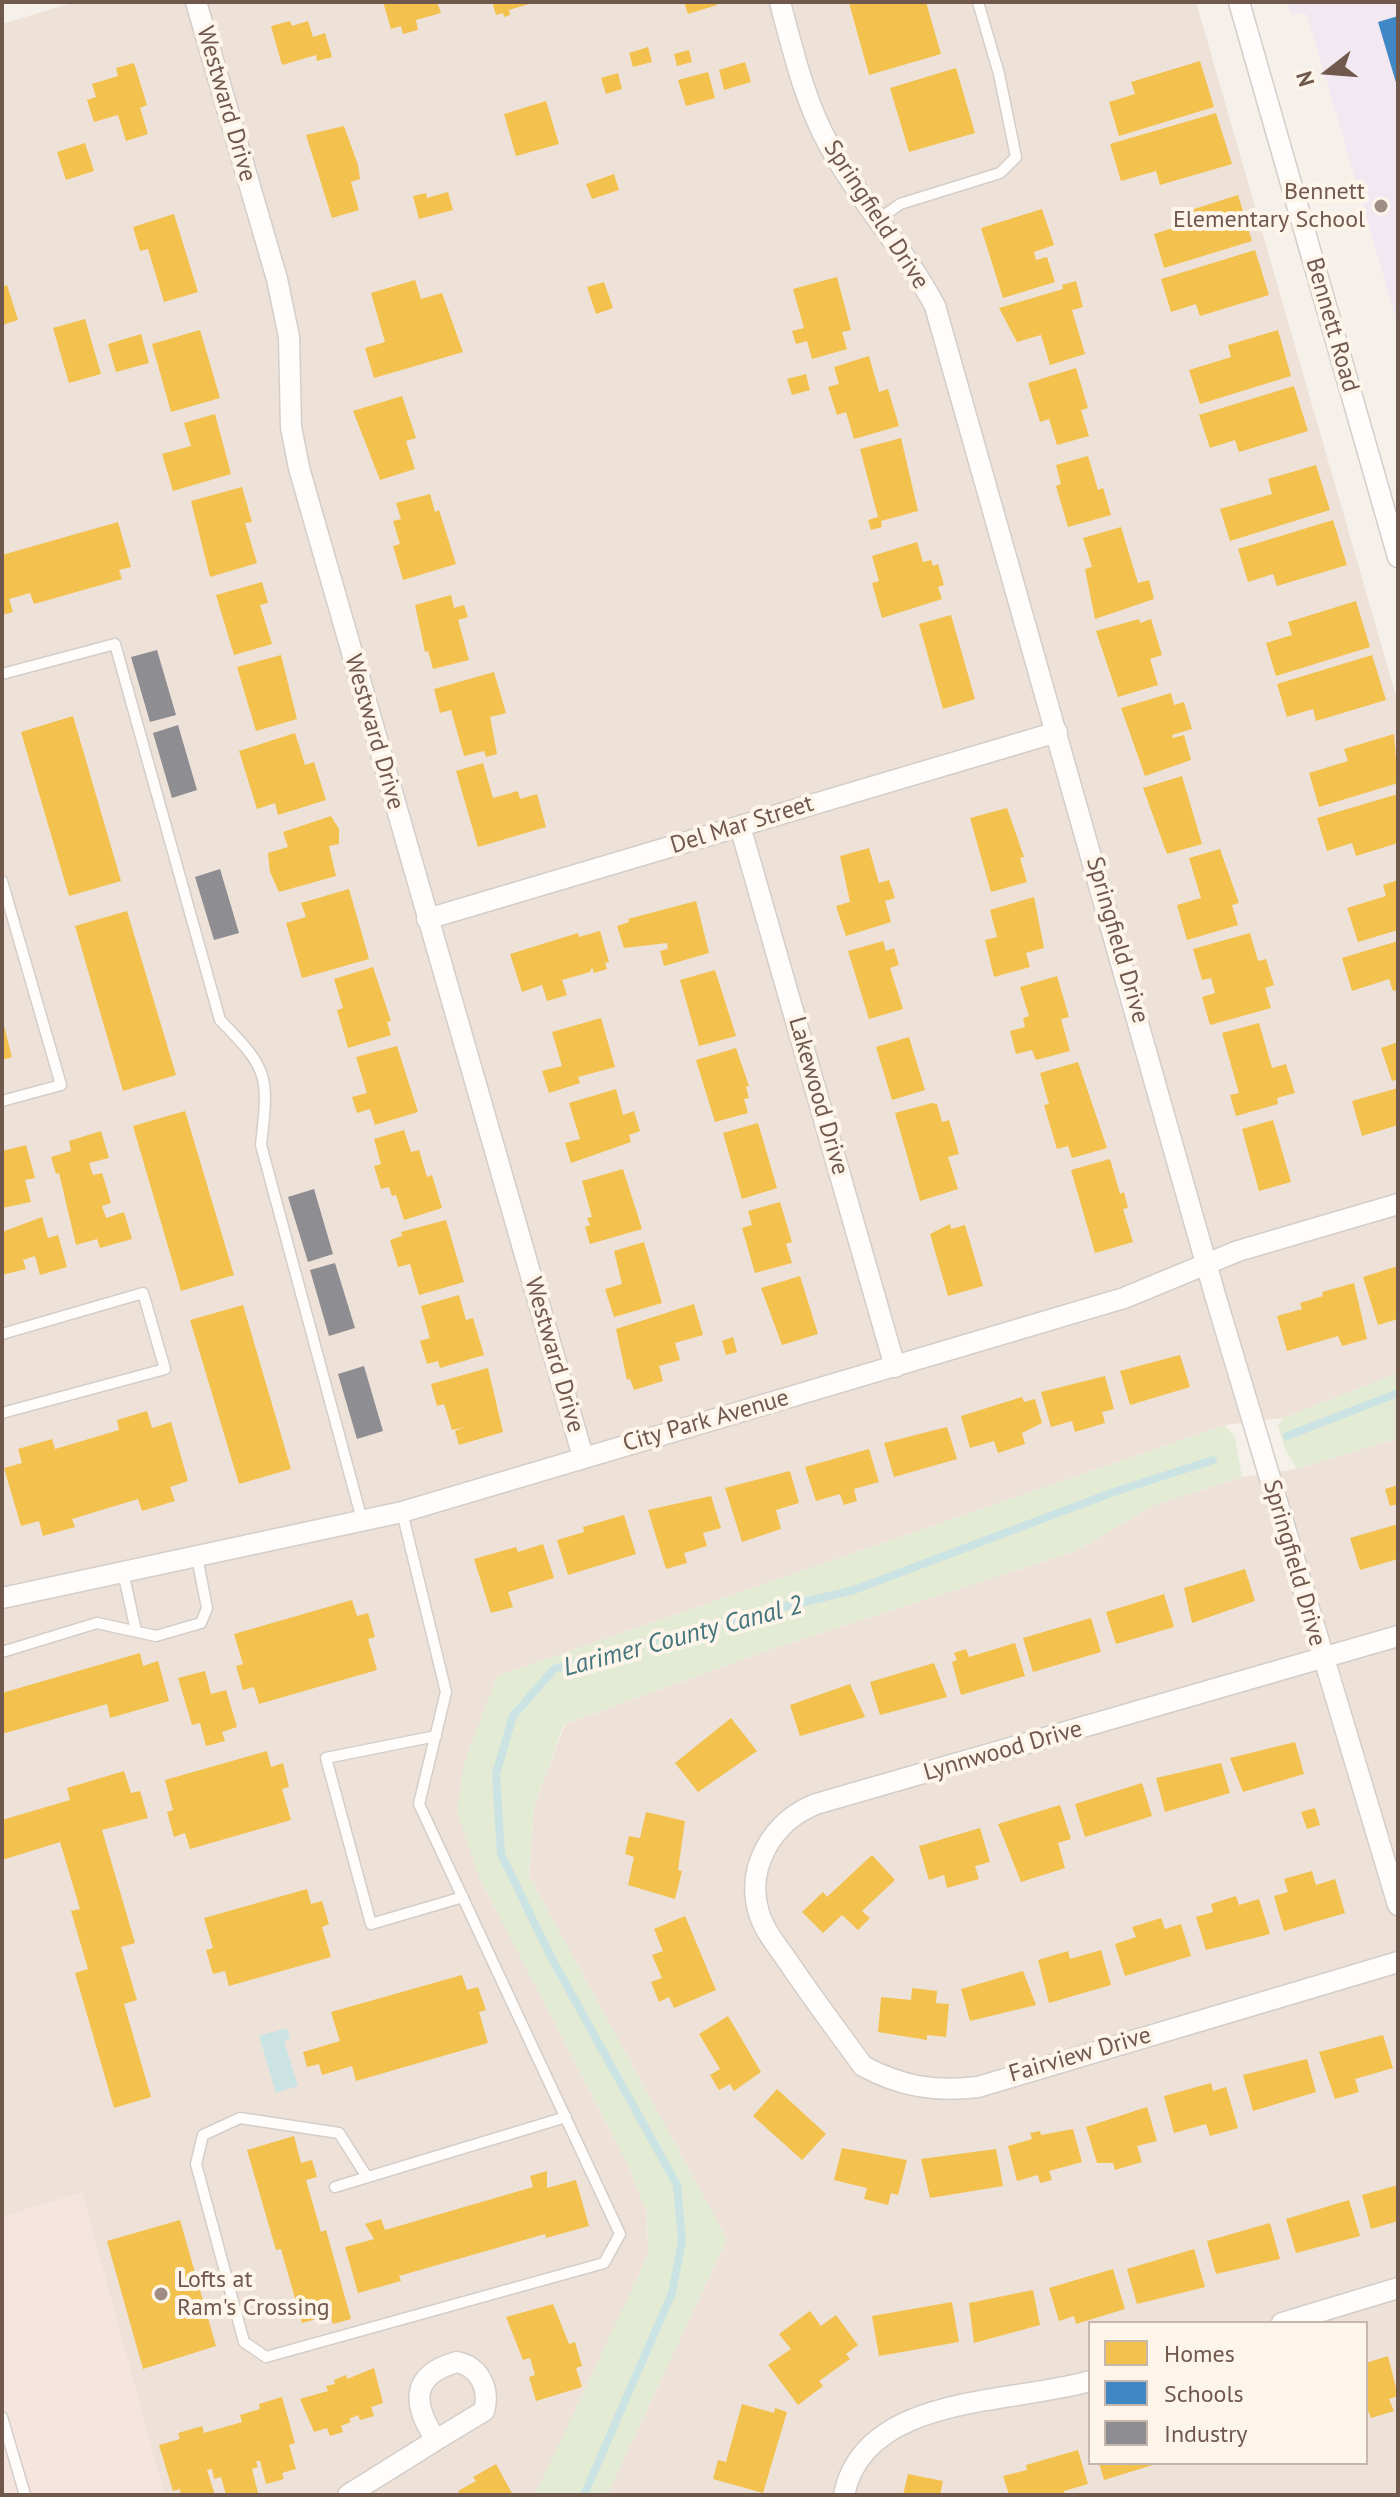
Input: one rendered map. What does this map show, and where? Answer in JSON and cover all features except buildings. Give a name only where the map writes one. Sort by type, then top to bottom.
[{"type":"street","name":"Westward Drive","points":[[196,2],[280,293],[289,337],[291,427],[299,468],[583,1457]]},
{"type":"street","name":"Springfield Drive","points":[[780,2],[813,113],[830,148],[915,270],[935,306],[1207,1264],[1398,1905]]},
{"type":"street","name":"Bennett Road","points":[[1239,2],[1398,557]]},
{"type":"street","name":"Del Mar Street","points":[[427,919],[1057,732]]},
{"type":"street","name":"Lakewood Drive","points":[[740,826],[895,1367]]},
{"type":"street","name":"City Park Avenue","points":[[2,1598],[402,1512],[1124,1298],[1238,1251],[1398,1204]]},
{"type":"street","name":"Lynnwood Drive","points":[[802,1982],[765,1928],[755,1887],[759,1863],[768,1841],[784,1823],[805,1809],[1398,1636]]},
{"type":"street","name":"Fairview Drive","points":[[802,1982],[863,2066],[886,2079],[921,2089],[947,2090],[978,2087],[1398,1962]]},
{"type":"street","points":[[1289,2321],[1398,2288]]},
{"type":"street","points":[[844,2495],[858,2461],[873,2443],[911,2417],[1088,2381]]},
{"type":"street","points":[[348,2495],[436,2440]]},
{"type":"lane","points":[[878,220],[900,204],[1007,170],[1016,157],[999,74],[978,2]]},
{"type":"lane","points":[[2,674],[115,644],[220,1020],[258,1059],[267,1096],[261,1145],[362,1520]]},
{"type":"lane","points":[[2,881],[61,1085],[2,1101]]},
{"type":"lane","points":[[2,1334],[143,1293],[165,1369],[2,1413]]},
{"type":"lane","points":[[367,2177],[339,2133],[240,2118],[203,2135],[196,2164],[244,2342],[266,2357],[604,2263],[620,2234],[419,1804],[446,1692],[402,1512]]},
{"type":"lane","points":[[2,1652],[97,1623],[156,1636],[201,1623],[207,1608],[197,1557]]},
{"type":"lane","points":[[123,1572],[136,1631]]},
{"type":"lane","points":[[436,1736],[326,1758],[371,1924],[463,1897]]},
{"type":"lane","points":[[335,2187],[566,2117]]},
{"type":"lane","points":[[2,2417],[25,2495]]},
{"type":"shaded area","points":[[75,2],[1196,2],[1398,703],[1398,1373],[1284,1418],[1225,1425],[497,1676],[479,1877],[628,2165],[647,2212],[648,2255],[539,2495],[164,2495],[82,2193],[2,2217],[2,24]]},
{"type":"shaded area","name":"Bennett Elementary School","points":[[1288,2],[1398,2],[1398,325],[1307,14],[1291,13]]},
{"type":"shaded area","points":[[1398,1438],[1398,2495],[607,2495],[727,2239],[529,1876],[534,1807],[565,1724],[772,1649],[1076,1551],[1154,1505],[1242,1477],[1297,1469]]},
{"type":"shaded area","points":[[287,2028],[290,2039],[284,2041],[298,2086],[276,2093],[259,2036]]},
{"type":"shaded area","points":[[82,2193],[164,2495],[2,2495],[2,2217]]},
{"type":"green space","points":[[1398,1373],[1398,1438],[1297,1469],[1285,1449],[1278,1425],[1284,1418]]},
{"type":"green space","points":[[1225,1425],[1235,1438],[1242,1477],[1154,1505],[1076,1551],[772,1649],[564,1724],[534,1807],[529,1876],[727,2239],[607,2495],[535,2495],[648,2255],[647,2212],[628,2165],[479,1877],[457,1812],[464,1763],[497,1676]]},
{"type":"waterway","name":"Larimer County Canal 2","points":[[1287,1436],[1398,1393]]},
{"type":"waterway","name":"Larimer County Canal 2","points":[[584,2495],[672,2293],[682,2241],[677,2185],[551,1957],[501,1854],[496,1774],[513,1716],[554,1669],[709,1625],[854,1590],[1111,1493],[1213,1460]]},
{"type":"place","name":"Bennett Elementary School","points":[[1381,206]]},
{"type":"place","name":"Lofts at Ram's Crossing","points":[[161,2294]]}]
